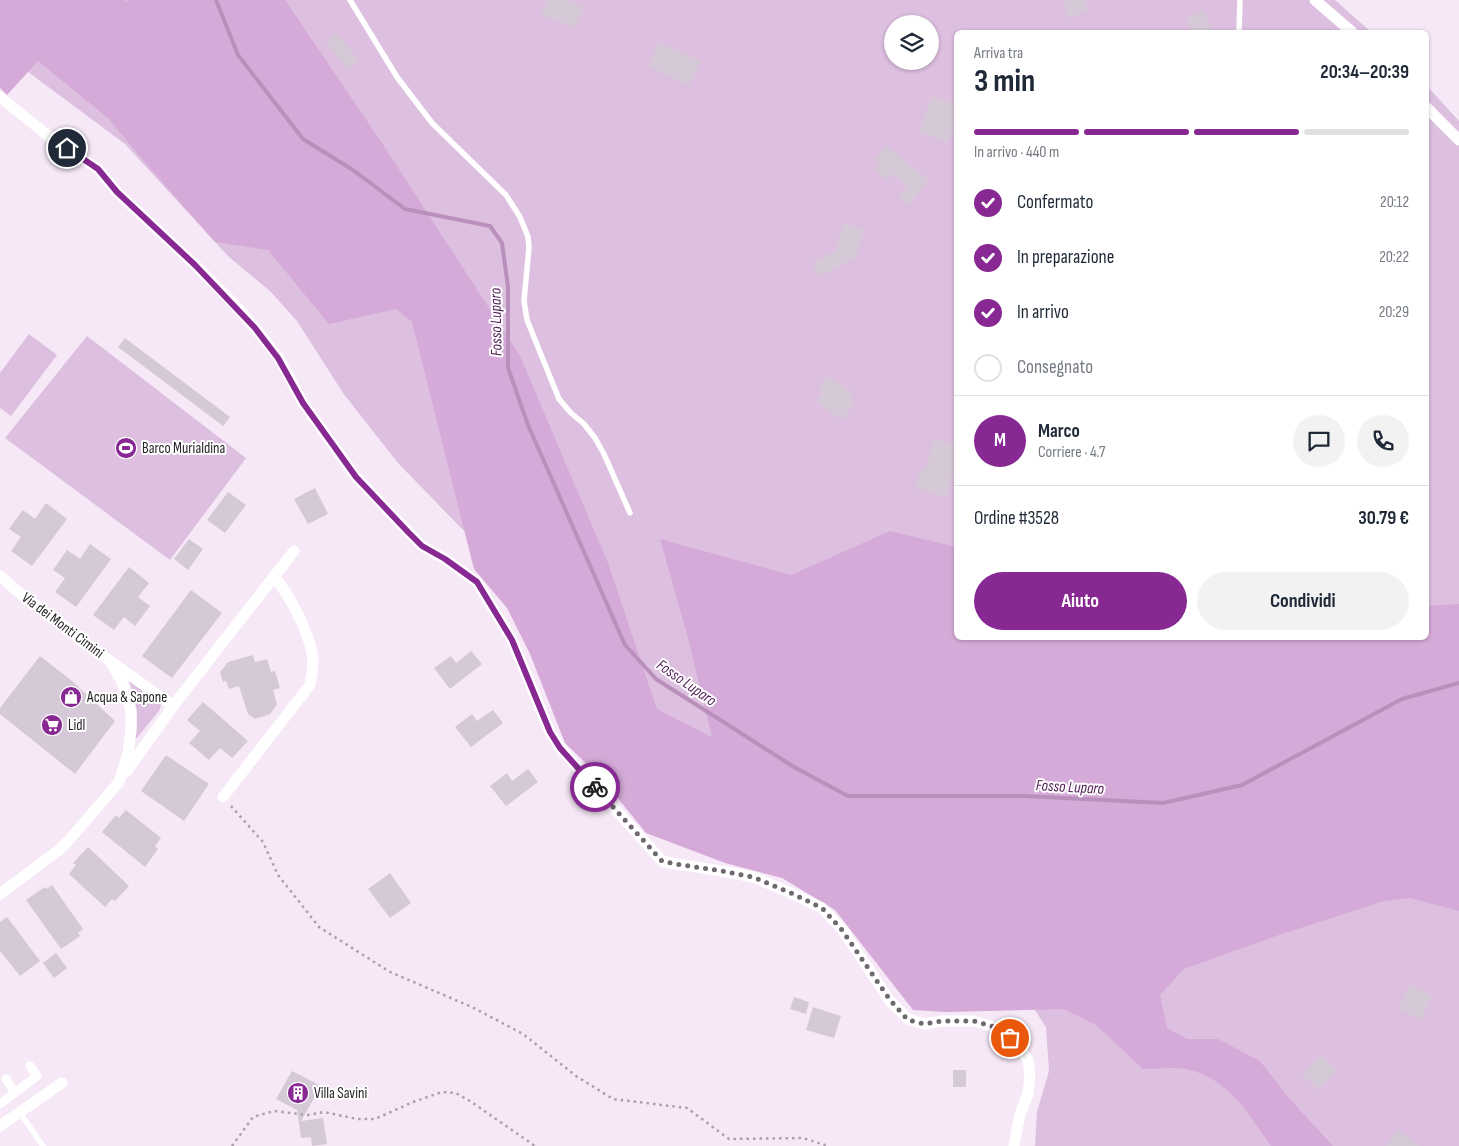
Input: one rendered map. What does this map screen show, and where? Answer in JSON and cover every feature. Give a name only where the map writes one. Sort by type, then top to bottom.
[{"type":"street","points":[[1315,0],[1350,30]]},
{"type":"street","points":[[0,97],[51,138],[98,169],[117,192],[195,265],[255,328],[278,358],[303,403],[356,477],[422,546],[445,559],[477,582],[512,640],[550,732],[560,748],[662,861],[753,877],[822,908],[842,930],[890,1000],[908,1020],[924,1024],[942,1021],[974,1021],[1001,1029],[1019,1047],[1028,1060],[1030,1076],[1028,1094],[1020,1114],[1014,1146]]},
{"type":"street","points":[[1429,110],[1459,140]]},
{"type":"street","points":[[119,782],[173,706],[294,551]]},
{"type":"street","name":"Via dei Monti Cimini","points":[[0,576],[22,595],[110,661],[121,680],[127,695],[130,711],[128,753],[119,782],[64,845],[0,894]]},
{"type":"street","points":[[223,797],[310,685],[313,663],[310,642],[284,588],[274,577]]},
{"type":"street","points":[[110,661],[173,706]]},
{"type":"street","points":[[0,1104],[37,1076],[30,1066]]},
{"type":"street","points":[[6,1079],[15,1093]]},
{"type":"street","points":[[0,1126],[62,1082]]},
{"type":"lane","points":[[350,0],[396,77],[432,123],[506,195],[520,217],[530,247],[524,301],[527,320],[559,399],[595,438],[630,513]]},
{"type":"lane","points":[[1240,0],[1240,30]]},
{"type":"lane","points":[[20,1113],[43,1146]]},
{"type":"path","points":[[223,797],[263,842],[278,875],[319,927],[390,972],[472,1007],[523,1034],[576,1076],[613,1099],[687,1108],[729,1139],[803,1138],[828,1146]]},
{"type":"path","points":[[232,1146],[253,1117],[274,1111],[308,1115],[324,1112],[357,1119],[374,1119],[442,1092],[456,1093],[470,1101],[535,1146]]},
{"type":"shaded area","points":[[0,0],[1335,0],[1369,30],[954,30],[954,640],[1429,640],[1429,88],[1459,121],[1459,1146],[1035,1146],[1037,1112],[1049,1071],[1046,1027],[1027,998],[778,845],[498,566],[398,463],[343,393],[297,321],[270,291],[229,257],[125,144],[12,60]]},
{"type":"shaded area","points":[[0,0],[124,0],[127,2],[128,0],[285,0],[384,146],[520,356],[608,563],[657,709],[712,737],[687,634],[660,539],[791,575],[890,531],[954,547],[954,640],[1429,640],[1429,606],[1459,604],[1459,911],[1410,898],[1384,901],[1279,935],[1184,969],[1160,995],[1167,1028],[1187,1039],[1218,1039],[1260,1061],[1288,1097],[1333,1146],[1271,1146],[1236,1099],[1214,1080],[1186,1069],[1143,1069],[1096,1025],[1063,1009],[946,1012],[913,1010],[835,910],[782,878],[725,863],[646,833],[603,780],[565,743],[530,654],[507,608],[474,569],[412,322],[396,309],[329,324],[268,250],[215,242],[109,119],[38,61],[7,95],[0,88]]},
{"type":"shaded area","points":[[29,334],[57,355],[11,416],[0,408],[0,373]]},
{"type":"shaded area","name":"Barco Murialdina","points":[[87,336],[246,458],[170,560],[5,438]]},
{"type":"shaded area","points":[[127,677],[160,703],[161,706],[135,740],[136,708],[133,692]]},
{"type":"building","points":[[547,0],[566,0],[584,7],[575,28],[541,15]]},
{"type":"building","points":[[1071,0],[1085,0],[1089,10],[1069,18],[1063,3]]},
{"type":"building","points":[[1203,10],[1212,30],[1191,30],[1186,18]]},
{"type":"building","points":[[336,33],[359,60],[348,69],[325,41]]},
{"type":"building","points":[[659,42],[701,61],[689,86],[648,66]]},
{"type":"building","points":[[932,96],[954,104],[954,126],[948,143],[919,132]]},
{"type":"building","points":[[886,146],[929,180],[909,205],[898,196],[907,186],[892,174],[887,180],[875,170],[880,164],[874,160]]},
{"type":"building","points":[[844,223],[864,230],[856,257],[820,277],[812,263],[835,251]]},
{"type":"building","points":[[125,338],[230,417],[223,426],[118,347]]},
{"type":"building","points":[[827,376],[853,393],[850,398],[855,402],[843,420],[816,402],[823,391],[819,388]]},
{"type":"building","points":[[934,439],[954,444],[954,472],[946,497],[915,488],[920,470],[925,471]]},
{"type":"building","points":[[315,488],[328,514],[308,524],[294,499]]},
{"type":"building","points":[[228,492],[246,505],[225,533],[207,520]]},
{"type":"building","points":[[46,503],[67,519],[32,566],[11,551],[21,537],[9,529],[23,510],[35,519]]},
{"type":"building","points":[[189,539],[203,549],[188,570],[174,559]]},
{"type":"building","points":[[90,544],[111,559],[76,607],[55,592],[65,578],[53,570],[67,550],[80,559]]},
{"type":"building","points":[[129,567],[149,583],[138,597],[150,606],[135,626],[124,617],[114,630],[93,615]]},
{"type":"building","points":[[191,590],[222,613],[172,678],[142,656]]},
{"type":"building","points":[[471,651],[482,664],[450,689],[434,668],[451,656],[456,663]]},
{"type":"building","points":[[253,655],[255,662],[267,659],[271,672],[275,671],[280,688],[273,690],[277,705],[270,714],[255,719],[248,714],[239,686],[229,689],[226,681],[223,682],[220,672],[228,662]]},
{"type":"building","name":"Lidl","points":[[40,656],[72,681],[115,721],[75,774],[0,714],[0,708]]},
{"type":"building","points":[[203,702],[248,741],[232,758],[220,748],[209,760],[189,743],[200,731],[187,720]]},
{"type":"building","points":[[493,710],[503,723],[471,747],[455,727],[472,714],[477,721]]},
{"type":"building","points":[[166,755],[209,784],[184,821],[141,791]]},
{"type":"building","points":[[528,769],[538,782],[506,806],[490,786],[507,773],[512,781]]},
{"type":"building","points":[[126,810],[161,838],[155,846],[158,849],[145,867],[102,832],[116,815],[119,818]]},
{"type":"building","points":[[88,847],[129,886],[115,901],[112,899],[105,907],[69,874],[76,865],[73,863]]},
{"type":"building","points":[[390,873],[411,903],[390,918],[368,889]]},
{"type":"building","points":[[52,885],[83,929],[78,933],[80,936],[61,949],[26,900],[45,887],[47,889]]},
{"type":"building","points":[[7,917],[40,961],[20,976],[0,951],[0,922]]},
{"type":"building","points":[[56,953],[67,968],[54,978],[43,963]]},
{"type":"building","points":[[1410,985],[1432,996],[1421,1020],[1398,1009]]},
{"type":"building","points":[[794,997],[809,1002],[806,1014],[790,1009]]},
{"type":"building","points":[[813,1007],[841,1016],[834,1038],[806,1030]]},
{"type":"building","points":[[1320,1055],[1337,1070],[1319,1090],[1302,1075]]},
{"type":"building","points":[[953,1070],[966,1070],[966,1087],[953,1087]]},
{"type":"building","name":"Villa Savini","points":[[292,1071],[321,1086],[301,1121],[323,1118],[327,1144],[312,1146],[311,1137],[301,1138],[297,1110],[276,1099]]},
{"type":"building","points":[[1398,1130],[1419,1146],[1386,1146]]},
{"type":"waterway","name":"Fosso Luparo","points":[[216,0],[238,55],[303,139],[353,170],[405,209],[490,226],[502,243],[508,287],[508,368],[528,425],[625,645],[656,679],[794,767],[848,796],[1024,796],[1163,803],[1242,785],[1402,699],[1459,683]]},
{"type":"way so far","points":[[595,787],[662,861],[753,877],[822,908],[842,930],[890,1000],[908,1020],[924,1024],[942,1021],[974,1021],[1001,1029],[1010,1038]]},
{"type":"place","name":"Barco Murialdina","points":[[126,448]]},
{"type":"place","name":"Acqua & Sapone","points":[[71,697]]},
{"type":"place","name":"Lidl","points":[[52,725]]},
{"type":"place","name":"Villa Savini","points":[[298,1093]]},
{"type":"route","points":[[67,148],[98,169],[117,192],[195,265],[255,328],[278,358],[303,403],[356,477],[422,546],[445,559],[477,582],[512,640],[550,732],[560,748],[595,787]]}]
